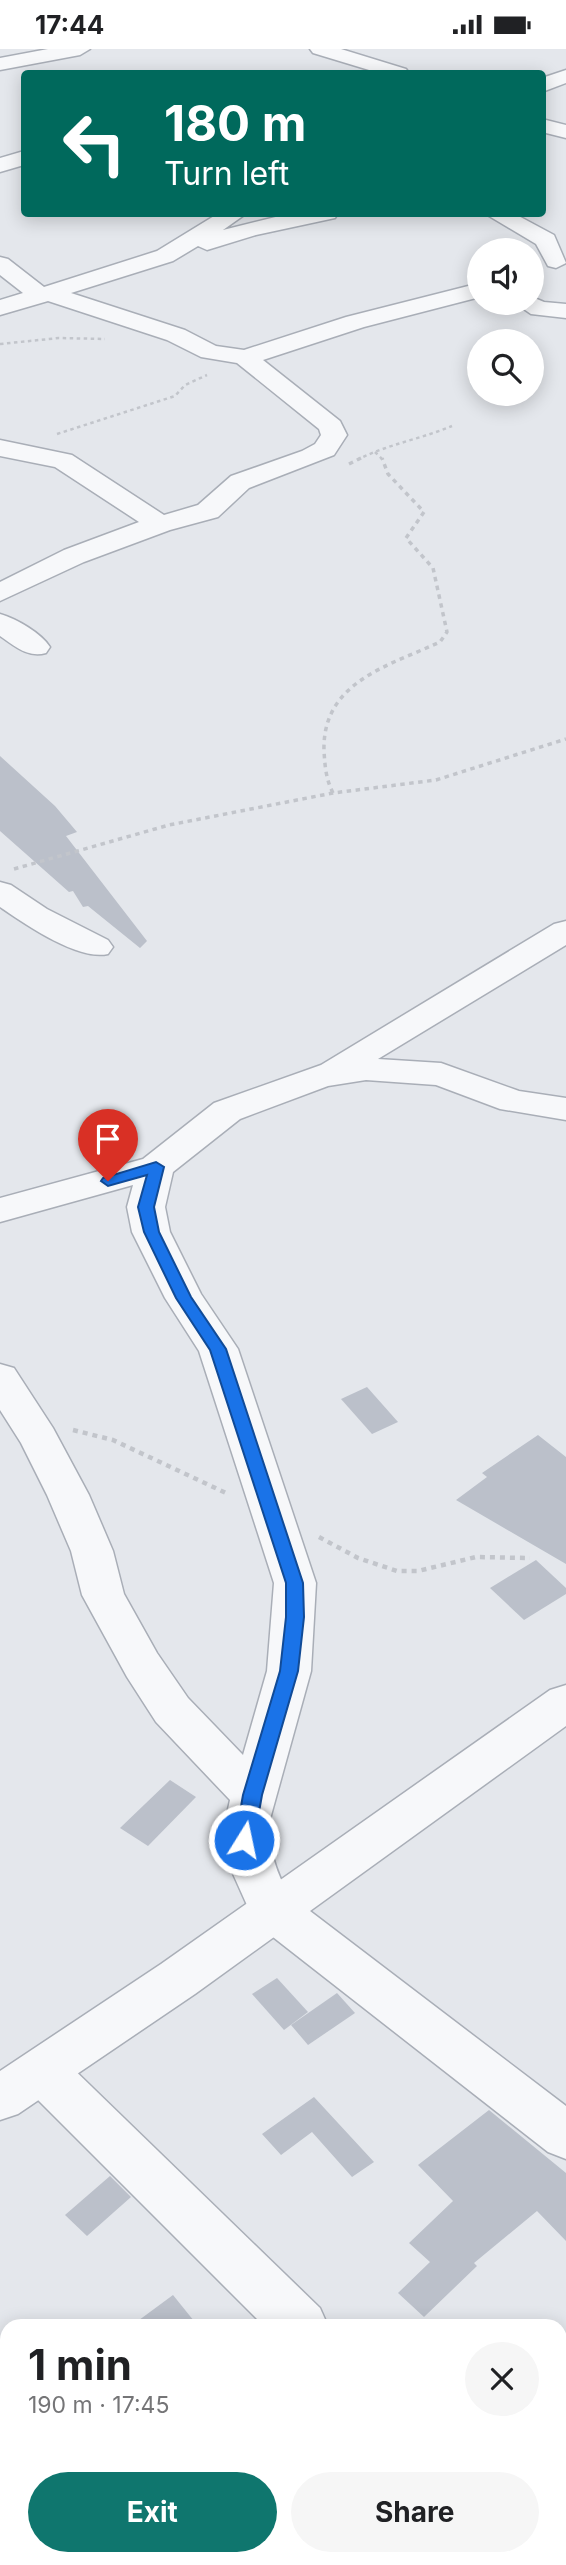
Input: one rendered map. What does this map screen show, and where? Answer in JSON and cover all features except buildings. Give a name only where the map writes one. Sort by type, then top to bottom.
[{"type":"street","points":[[0,64],[80,49]]},
{"type":"street","points":[[320,49],[389,70]]},
{"type":"street","points":[[35,57],[70,70]]},
{"type":"street","points":[[546,84],[566,76]]},
{"type":"street","points":[[546,126],[566,132]]},
{"type":"street","points":[[0,165],[21,159]]},
{"type":"street","points":[[165,256],[229,217]]},
{"type":"street","points":[[0,309],[121,267],[251,229],[308,217]]},
{"type":"street","points":[[502,217],[545,240],[556,264]]},
{"type":"street","points":[[0,264],[45,295],[176,335],[210,352],[247,359],[331,426],[334,435],[331,442],[311,457],[240,482],[208,511],[160,524],[74,556],[0,593]]},
{"type":"street","points":[[247,359],[355,322],[467,293]]},
{"type":"street","points":[[544,309],[566,311]]},
{"type":"street","points":[[7,449],[63,461],[160,524]]},
{"type":"street","points":[[0,622],[36,647]]},
{"type":"street","points":[[7,881],[35,916],[96,947]]},
{"type":"street","points":[[0,1210],[156,1167],[228,1111],[321,1076],[566,932]]},
{"type":"street","points":[[321,1076],[366,1069],[441,1074],[513,1101],[566,1109]]},
{"type":"street","points":[[156,1167],[146,1207],[152,1232],[184,1298],[218,1349],[295,1583],[295,1617],[289,1671],[253,1795],[244,1840],[250,1868],[272,1909],[566,2136]]},
{"type":"street","points":[[5,1388],[39,1438],[68,1495],[92,1551],[103,1595],[142,1665],[172,1710],[253,1795]]},
{"type":"street","points":[[0,2098],[178,1979],[272,1909],[566,1702]]},
{"type":"street","points":[[42,2071],[294,2319]]},
{"type":"path","points":[[0,344],[59,338],[117,338]]},
{"type":"path","points":[[7,449],[165,399],[190,382],[247,359]]},
{"type":"path","points":[[333,793],[325,779],[324,769],[324,721],[330,707],[341,692],[440,642],[447,632],[433,568],[406,538],[424,512],[388,474],[383,457],[375,452]]},
{"type":"path","points":[[7,881],[169,825],[333,793],[436,780],[566,739]]},
{"type":"path","points":[[5,1388],[54,1423],[113,1440],[271,1512],[359,1559],[397,1571],[418,1571],[476,1557],[530,1557]]},
{"type":"route","points":[[108,1181],[156,1167],[154,1185],[146,1207],[152,1232],[184,1298],[218,1349],[295,1583],[295,1617],[289,1671],[253,1795],[244,1840]]}]
